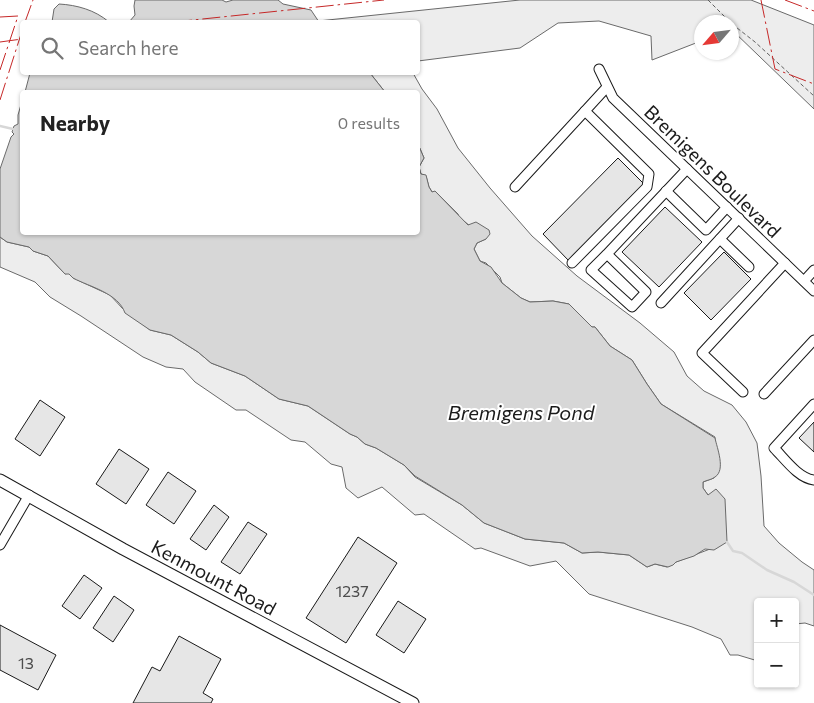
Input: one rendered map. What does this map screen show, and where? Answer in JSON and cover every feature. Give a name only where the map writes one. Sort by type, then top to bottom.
[{"type":"main road","name":"Kenmount Road","points":[[0,480],[123,549],[413,703]]},
{"type":"street","name":"Bremigens Boulevard","points":[[599,69],[614,98],[814,291]]},
{"type":"street","points":[[515,187],[607,87]]},
{"type":"street","points":[[572,263],[647,186],[649,180],[649,174],[585,111]]},
{"type":"street","points":[[607,254],[646,292],[632,308],[591,270],[687,169]]},
{"type":"street","points":[[666,191],[706,230],[727,208]]},
{"type":"street","points":[[661,303],[739,218]]},
{"type":"street","points":[[720,239],[750,266]]},
{"type":"street","points":[[743,392],[702,353],[785,263]]},
{"type":"street","points":[[804,281],[814,270]]},
{"type":"street","points":[[764,394],[814,340]]},
{"type":"street","points":[[814,404],[774,448],[797,471],[814,480]]},
{"type":"street","points":[[0,545],[29,495]]},
{"type":"path","points":[[708,0],[723,15]]},
{"type":"path","points":[[739,30],[814,96]]},
{"type":"shaded area","points":[[520,0],[751,0],[814,25],[814,109],[739,37],[739,15],[694,15],[694,44],[652,60],[651,36],[599,21],[558,23],[520,48],[420,61],[420,20],[328,20]]},
{"type":"shaded area","points":[[372,75],[414,75],[437,109],[458,148],[532,236],[577,276],[640,323],[674,352],[687,376],[704,391],[732,405],[746,422],[757,443],[764,526],[779,543],[814,570],[814,626],[805,623],[799,624],[799,598],[754,598],[754,660],[738,655],[730,655],[721,639],[692,627],[589,594],[556,561],[530,566],[481,548],[475,549],[424,514],[415,515],[382,487],[358,498],[346,488],[342,467],[331,464],[305,442],[291,440],[246,410],[236,410],[195,382],[183,369],[166,367],[143,357],[50,297],[35,282],[0,267],[0,237],[7,242],[29,247],[33,251],[48,256],[65,274],[69,273],[73,278],[110,295],[123,309],[150,330],[171,335],[198,352],[211,363],[245,376],[279,399],[308,406],[365,444],[376,448],[404,465],[415,477],[462,505],[484,523],[525,539],[564,543],[582,553],[598,552],[629,555],[647,567],[655,564],[667,567],[710,549],[708,495],[703,488],[703,482],[714,478],[715,437],[661,404],[632,360],[610,346],[595,327],[592,327],[569,304],[553,301],[530,302],[521,298],[502,283],[500,277],[486,263],[480,261],[474,249],[477,243],[486,239],[459,217],[435,191],[433,193],[426,176],[421,174],[420,165],[424,158],[420,149],[420,90],[383,90]]},
{"type":"water","points":[[135,0],[222,0],[226,2],[233,0],[278,0],[283,4],[311,10],[318,20],[131,20],[135,15]]},
{"type":"water","points":[[59,4],[72,6],[86,9],[106,20],[52,20],[54,9]]},
{"type":"water","points":[[29,75],[372,75],[383,90],[26,90]]},
{"type":"water","name":"Bremigens Pond","points":[[20,108],[20,235],[420,235],[420,170],[421,174],[426,175],[432,192],[435,191],[468,225],[476,222],[489,230],[490,234],[486,239],[477,243],[474,249],[480,261],[491,267],[502,283],[521,298],[530,302],[553,301],[569,304],[592,327],[595,327],[610,346],[632,360],[661,404],[715,438],[720,459],[720,469],[715,477],[703,482],[703,488],[708,495],[716,489],[725,499],[727,542],[714,550],[705,549],[668,567],[655,564],[647,567],[629,555],[598,552],[582,553],[564,543],[525,539],[484,523],[462,505],[415,476],[404,465],[376,448],[365,444],[308,406],[279,399],[245,376],[211,363],[198,352],[171,335],[150,330],[125,313],[116,300],[103,291],[73,278],[69,274],[65,274],[48,256],[33,251],[29,247],[7,242],[0,237],[0,169],[11,137],[14,134],[12,132],[14,126],[18,124]]},
{"type":"water","name":"Bremigens Pond","points":[[420,149],[424,158],[420,165]]},
{"type":"building","points":[[618,158],[645,185],[569,261],[543,234]]},
{"type":"building","points":[[665,207],[702,242],[659,287],[622,252]]},
{"type":"building","points":[[724,252],[751,279],[711,320],[684,293]]},
{"type":"building","points":[[40,400],[65,417],[40,456],[15,439]]},
{"type":"building","points":[[814,422],[814,452],[799,438]]},
{"type":"building","points":[[119,449],[149,469],[126,504],[96,484]]},
{"type":"building","points":[[168,472],[196,491],[174,524],[146,505]]},
{"type":"building","points":[[214,505],[229,517],[206,550],[190,539]]},
{"type":"building","points":[[248,522],[267,534],[240,574],[221,562]]},
{"type":"building","points":[[358,537],[397,563],[346,643],[306,618]]},
{"type":"building","points":[[84,575],[102,588],[80,619],[62,606]]},
{"type":"building","points":[[114,596],[134,610],[113,642],[93,628]]},
{"type":"building","points":[[398,601],[426,619],[404,653],[376,635]]},
{"type":"building","points":[[0,625],[56,655],[38,690],[0,670]]},
{"type":"building","points":[[179,636],[221,659],[203,693],[213,699],[211,703],[133,703],[152,667],[160,671]]},
{"type":"waterway","points":[[0,126],[13,129]]},
{"type":"waterway","points":[[727,542],[733,551],[742,553],[767,570],[794,582],[814,595]]},
{"type":"power","points":[[26,20],[33,0]]},
{"type":"power","points":[[193,20],[384,0]]},
{"type":"power","points":[[761,0],[775,69],[814,84]]},
{"type":"power","points":[[785,0],[814,11]]},
{"type":"power","points":[[0,17],[18,16],[0,70]]},
{"type":"power","points":[[0,100],[20,37]]},
{"type":"power","points":[[0,42],[20,39]]}]
